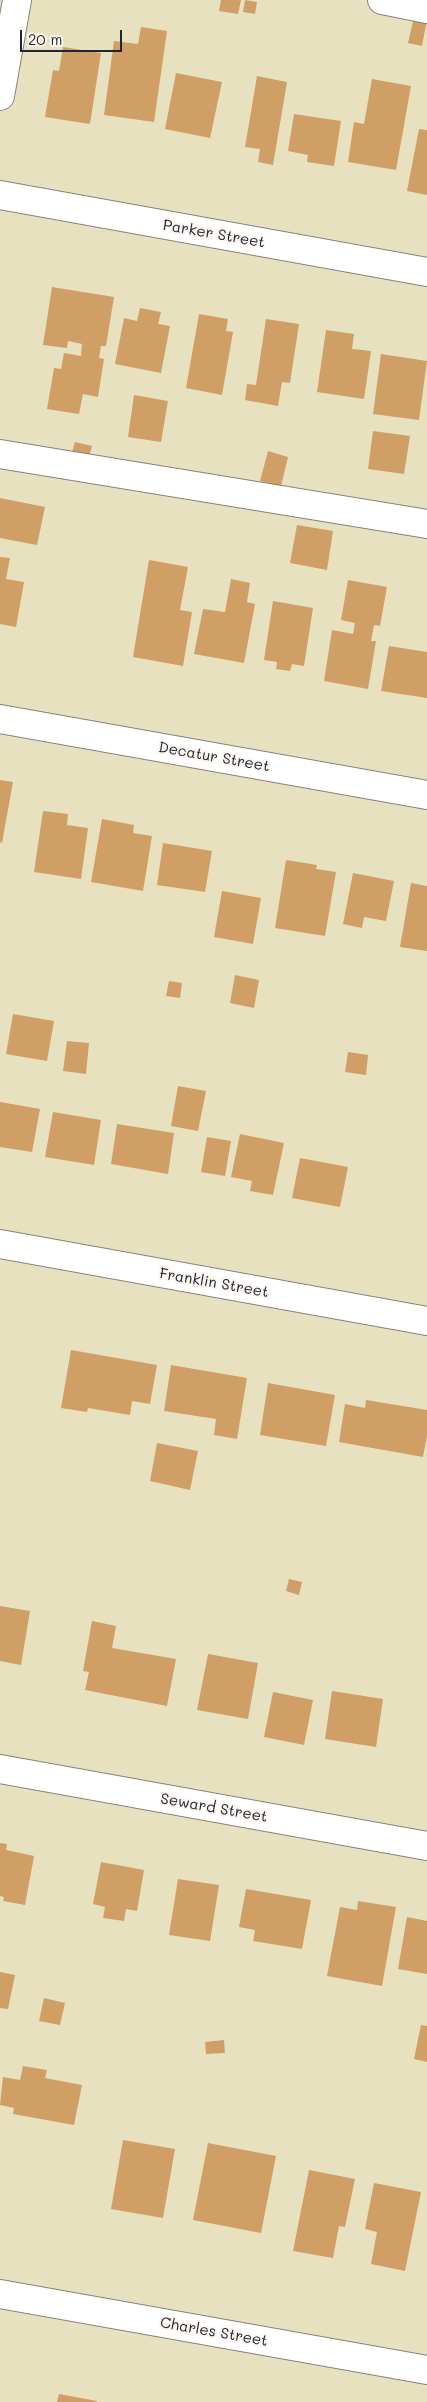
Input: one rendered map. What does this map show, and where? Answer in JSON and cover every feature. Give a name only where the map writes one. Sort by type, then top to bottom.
[{"type":"street","points":[[0,96],[17,0]]},
{"type":"street","points":[[382,0],[427,9]]},
{"type":"street","name":"Parker Street","points":[[0,195],[427,272]]},
{"type":"street","points":[[0,454],[427,524]]},
{"type":"street","name":"Decatur Street","points":[[0,719],[427,795]]},
{"type":"street","name":"Franklin Street","points":[[0,1244],[427,1321]]},
{"type":"street","name":"Seward Street","points":[[0,1769],[427,1846]]},
{"type":"street","name":"Charles Street","points":[[0,2294],[427,2370]]},
{"type":"building","points":[[221,0],[241,0],[238,14],[219,11]]},
{"type":"building","points":[[245,0],[257,2],[255,14],[243,12]]},
{"type":"building","points":[[414,17],[427,20],[422,46],[408,43]]},
{"type":"building","points":[[141,27],[167,31],[154,122],[104,115],[114,41],[138,44]]},
{"type":"building","points":[[63,47],[101,53],[90,124],[45,117],[53,70],[59,71]]},
{"type":"building","points":[[176,73],[222,82],[210,138],[165,129]]},
{"type":"building","points":[[257,76],[287,82],[273,165],[258,162],[260,149],[245,147]]},
{"type":"building","points":[[372,79],[411,86],[396,170],[348,162],[354,122],[364,124]]},
{"type":"building","points":[[294,114],[341,121],[334,166],[307,162],[308,155],[288,151]]},
{"type":"building","points":[[419,129],[427,130],[427,195],[407,191]]},
{"type":"building","points":[[52,287],[114,297],[106,346],[101,346],[99,358],[104,359],[98,397],[83,394],[79,414],[47,409],[54,368],[61,369],[64,353],[81,356],[82,344],[68,341],[67,348],[43,345]]},
{"type":"building","points":[[140,308],[161,312],[158,324],[170,326],[161,373],[115,364],[124,318],[137,321]]},
{"type":"building","points":[[199,314],[228,319],[226,331],[233,332],[222,395],[186,388]]},
{"type":"building","points":[[266,319],[299,324],[290,383],[282,382],[278,406],[245,400],[247,384],[256,385]]},
{"type":"building","points":[[326,330],[354,334],[352,349],[371,351],[364,399],[317,392]]},
{"type":"building","points":[[381,354],[427,361],[419,420],[373,414]]},
{"type":"building","points":[[134,395],[168,401],[161,442],[128,437]]},
{"type":"building","points":[[373,431],[410,436],[404,474],[368,469]]},
{"type":"building","points":[[75,442],[92,446],[89,457],[72,453]]},
{"type":"building","points":[[268,451],[288,457],[281,486],[260,481]]},
{"type":"building","points":[[0,498],[45,507],[37,545],[0,538]]},
{"type":"building","points":[[297,525],[333,531],[327,570],[290,563]]},
{"type":"building","points":[[0,557],[10,558],[6,579],[24,582],[16,627],[0,624]]},
{"type":"building","points":[[149,560],[188,567],[180,610],[192,612],[183,666],[133,657]]},
{"type":"building","points":[[231,579],[250,583],[247,602],[255,604],[244,663],[194,654],[203,609],[225,612]]},
{"type":"building","points":[[348,580],[387,587],[380,626],[374,625],[371,641],[376,641],[368,689],[324,681],[332,630],[353,634],[355,623],[341,620]]},
{"type":"building","points":[[273,601],[313,608],[304,666],[292,664],[290,671],[276,669],[277,662],[264,660]]},
{"type":"building","points":[[389,646],[427,652],[427,698],[381,691]]},
{"type":"building","points":[[0,780],[13,782],[2,843],[0,842]]},
{"type":"building","points":[[43,811],[68,814],[67,825],[88,828],[81,879],[34,872]]},
{"type":"building","points":[[102,819],[134,825],[133,833],[152,836],[143,891],[91,882]]},
{"type":"building","points":[[163,843],[212,851],[205,892],[157,885]]},
{"type":"building","points":[[286,860],[317,865],[316,869],[336,872],[325,936],[275,928]]},
{"type":"building","points":[[353,873],[394,881],[386,921],[364,917],[362,928],[343,924]]},
{"type":"building","points":[[411,883],[427,886],[427,951],[400,947]]},
{"type":"building","points":[[222,891],[261,898],[253,944],[214,937]]},
{"type":"building","points":[[235,975],[259,980],[254,1008],[230,1003]]},
{"type":"building","points":[[169,981],[182,983],[180,998],[166,996]]},
{"type":"building","points":[[13,1014],[54,1021],[47,1061],[6,1054]]},
{"type":"building","points":[[67,1041],[89,1043],[86,1074],[63,1071]]},
{"type":"building","points":[[348,1052],[368,1055],[366,1075],[345,1072]]},
{"type":"building","points":[[178,1086],[206,1091],[198,1131],[171,1126]]},
{"type":"building","points":[[0,1102],[40,1109],[32,1152],[0,1147]]},
{"type":"building","points":[[53,1112],[101,1120],[94,1165],[45,1157]]},
{"type":"building","points":[[117,1124],[174,1133],[168,1174],[111,1164]]},
{"type":"building","points":[[240,1134],[284,1143],[273,1195],[250,1191],[252,1181],[231,1177]]},
{"type":"building","points":[[207,1137],[231,1141],[225,1176],[201,1172]]},
{"type":"building","points":[[300,1158],[348,1167],[340,1207],[292,1198]]},
{"type":"building","points":[[71,1350],[157,1365],[150,1404],[132,1401],[130,1415],[88,1408],[87,1412],[61,1408]]},
{"type":"building","points":[[171,1365],[247,1378],[237,1439],[214,1435],[216,1419],[164,1411]]},
{"type":"building","points":[[268,1383],[335,1395],[326,1446],[260,1435]]},
{"type":"building","points":[[366,1400],[427,1410],[427,1436],[423,1457],[339,1442],[345,1404],[365,1408]]},
{"type":"building","points":[[157,1443],[198,1451],[190,1490],[150,1481]]},
{"type":"building","points":[[289,1579],[302,1582],[299,1595],[286,1591]]},
{"type":"building","points":[[0,1606],[30,1611],[21,1665],[0,1661]]},
{"type":"building","points":[[92,1621],[116,1626],[112,1648],[176,1659],[167,1706],[85,1690],[89,1672],[83,1671]]},
{"type":"building","points":[[208,1654],[258,1663],[248,1719],[197,1710]]},
{"type":"building","points":[[332,1691],[383,1699],[376,1747],[325,1739]]},
{"type":"building","points":[[273,1692],[313,1700],[304,1745],[264,1737]]},
{"type":"building","points":[[0,1843],[7,1844],[6,1850],[34,1856],[25,1905],[3,1901],[4,1897],[0,1896]]},
{"type":"building","points":[[101,1862],[144,1870],[137,1911],[126,1909],[124,1921],[103,1918],[105,1907],[93,1904]]},
{"type":"building","points":[[178,1879],[219,1885],[210,1941],[169,1935]]},
{"type":"building","points":[[246,1889],[311,1900],[302,1949],[253,1941],[255,1930],[239,1927]]},
{"type":"building","points":[[358,1901],[396,1907],[382,1986],[327,1976],[340,1907],[357,1910]]},
{"type":"building","points":[[407,1917],[427,1921],[427,1974],[398,1969]]},
{"type":"building","points":[[0,1972],[15,1975],[8,2009],[0,2008]]},
{"type":"building","points":[[44,1998],[65,2003],[60,2025],[39,2021]]},
{"type":"building","points":[[421,2025],[427,2026],[427,2062],[414,2059]]},
{"type":"building","points":[[224,2040],[225,2053],[206,2054],[205,2042]]},
{"type":"building","points":[[23,2066],[47,2070],[45,2078],[82,2085],[74,2125],[13,2114],[14,2108],[0,2105],[3,2077],[20,2080]]},
{"type":"building","points":[[123,2140],[175,2149],[163,2218],[111,2209]]},
{"type":"building","points":[[208,2143],[276,2156],[261,2233],[193,2220]]},
{"type":"building","points":[[309,2170],[355,2179],[345,2227],[339,2226],[333,2258],[293,2251]]},
{"type":"building","points":[[374,2183],[421,2192],[405,2271],[371,2264],[377,2232],[365,2229]]},
{"type":"building","points":[[59,2394],[97,2401],[97,2402],[57,2402]]}]
